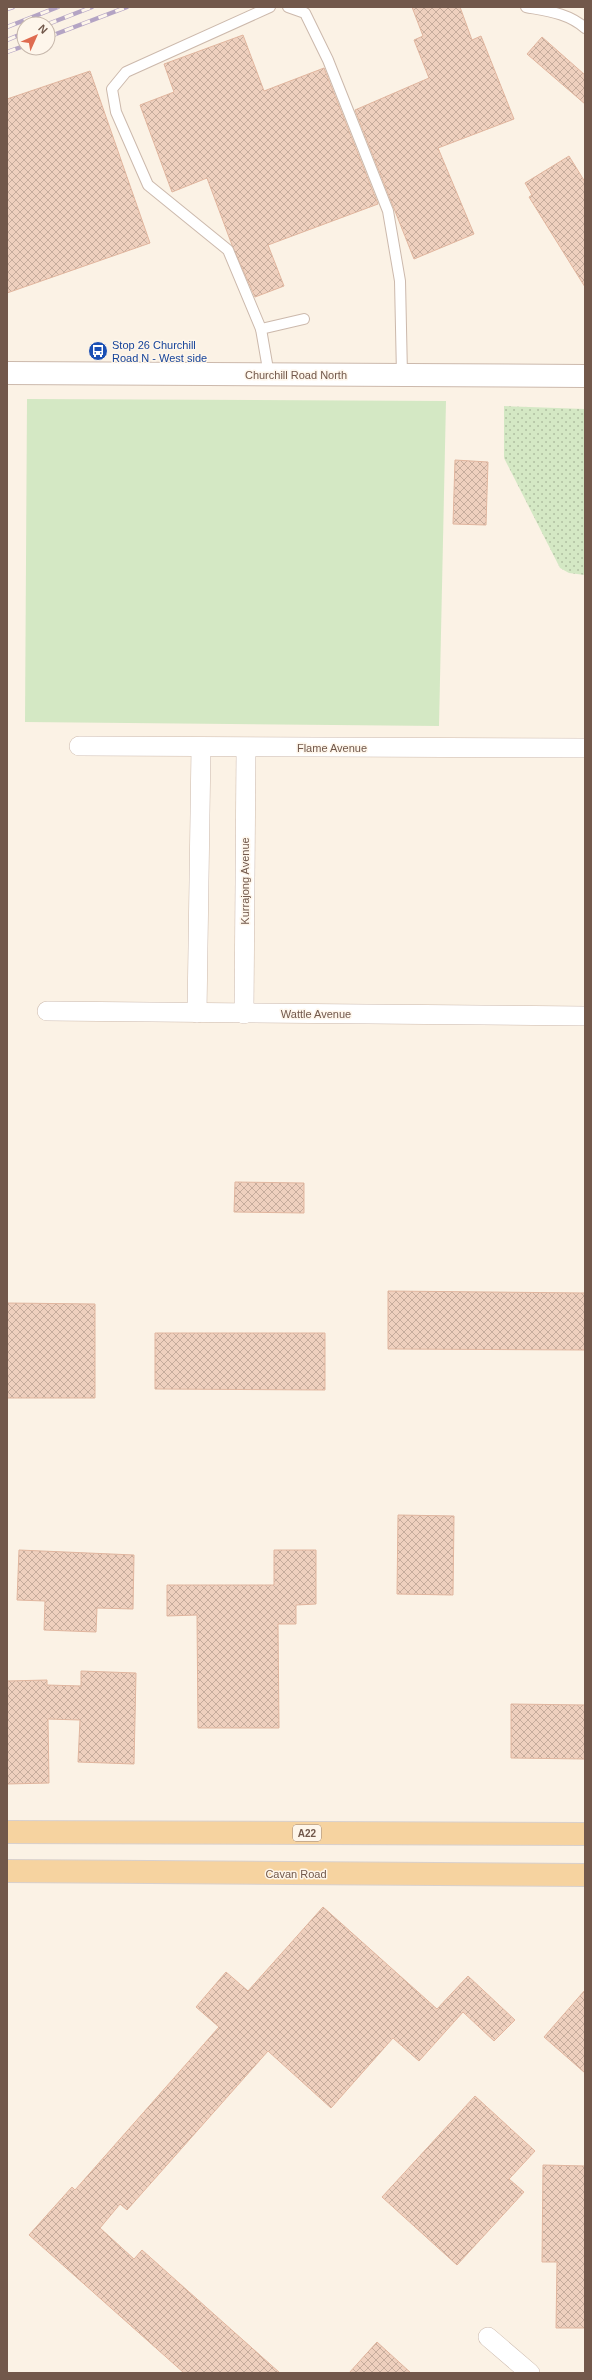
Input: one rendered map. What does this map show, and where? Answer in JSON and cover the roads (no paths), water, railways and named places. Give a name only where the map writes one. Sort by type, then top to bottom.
[{"type":"main road","name":"A22","points":[[7,1832],[585,1834]]},
{"type":"main road","name":"Cavan Road","points":[[7,1871],[585,1875]]},
{"type":"street","name":"Churchill Road North","points":[[7,373],[585,376]]},
{"type":"street","name":"Flame Avenue","points":[[79,746],[201,748],[585,748]]},
{"type":"street","points":[[197,1013],[201,748]]},
{"type":"street","name":"Kurrajong Avenue","points":[[244,1014],[246,748]]},
{"type":"street","name":"Wattle Avenue","points":[[47,1011],[585,1016]]},
{"type":"street","points":[[488,2337],[530,2373]]},
{"type":"lane","points":[[269,375],[261,329],[228,250],[148,185],[116,112],[112,89],[126,72],[270,7]]},
{"type":"lane","points":[[288,7],[305,13],[328,60],[388,211],[400,281],[402,375]]},
{"type":"lane","points":[[526,7],[545,10],[575,19],[585,28]]},
{"type":"lane","points":[[261,329],[304,318]]},
{"type":"railway","points":[[7,9],[13,7]]},
{"type":"railway","points":[[7,27],[58,7]]},
{"type":"railway","points":[[56,21],[92,7]]},
{"type":"railway","points":[[56,34],[127,7]]},
{"type":"railway","points":[[7,40],[16,36]]},
{"type":"railway","points":[[7,52],[16,49]]},
{"type":"place","name":"Stop 26 Churchill Road N - West side","points":[[98,351]]}]
